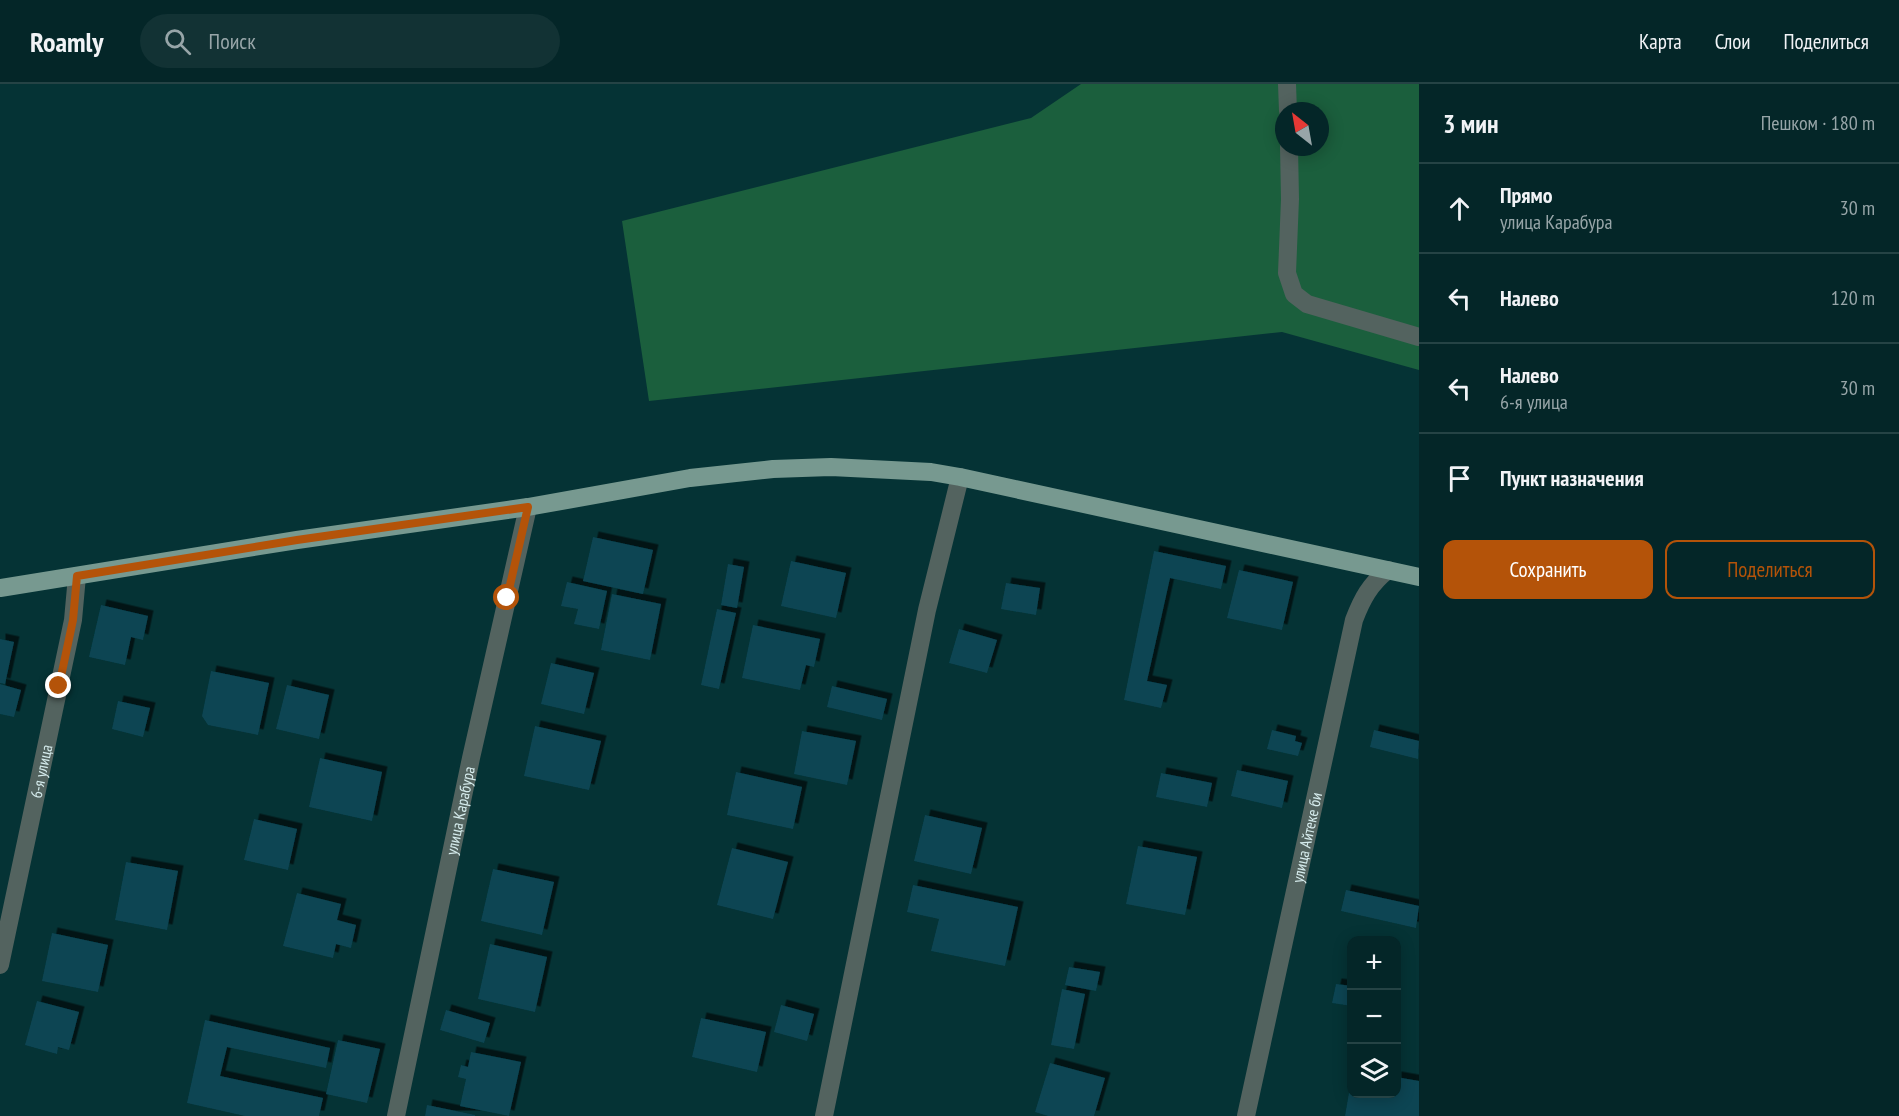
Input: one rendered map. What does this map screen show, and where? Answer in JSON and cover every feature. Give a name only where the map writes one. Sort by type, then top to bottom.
[{"type":"main road","points":[[0,588],[297,540],[528,507],[690,478],[773,469],[831,466],[960,477],[1419,577]]},
{"type":"street","points":[[1287,84],[1288,102]]},
{"type":"street","points":[[1289,156],[1287,273],[1294,294],[1307,304],[1419,337]]},
{"type":"street","points":[[824,1116],[927,610],[960,477]]},
{"type":"street","name":"улица Карабура","points":[[396,1116],[471,758],[528,507]]},
{"type":"street","name":"улица Айтеке би","points":[[1246,1116],[1354,620],[1364,595],[1375,580],[1388,570]]},
{"type":"street","name":"6-я улица","points":[[0,965],[73,620],[77,576]]},
{"type":"green space","points":[[1081,84],[1419,84],[1419,370],[1282,332],[649,401],[622,221],[1031,118]]},
{"type":"building","points":[[593,537],[653,550],[643,594],[583,581]]},
{"type":"building","points":[[1154,551],[1226,566],[1221,589],[1170,578],[1147,681],[1167,685],[1161,708],[1124,700]]},
{"type":"building","points":[[791,561],[846,573],[836,618],[781,606]]},
{"type":"building","points":[[728,564],[744,567],[737,608],[721,605]]},
{"type":"building","points":[[1239,570],[1293,582],[1282,630],[1227,618]]},
{"type":"building","points":[[567,582],[607,591],[599,629],[574,624],[578,609],[561,606]]},
{"type":"building","points":[[1006,583],[1040,588],[1036,615],[1001,609]]},
{"type":"building","points":[[612,594],[661,604],[650,660],[601,650]]},
{"type":"building","points":[[101,605],[148,616],[143,640],[131,637],[125,665],[89,657]]},
{"type":"building","points":[[717,609],[736,613],[719,689],[701,685]]},
{"type":"building","points":[[753,625],[820,639],[814,667],[806,665],[800,690],[742,678]]},
{"type":"building","points":[[959,629],[997,640],[987,673],[949,663]]},
{"type":"building","points":[[0,639],[14,642],[5,684],[0,683]]},
{"type":"building","points":[[551,663],[594,673],[584,714],[541,704]]},
{"type":"building","points":[[211,671],[269,683],[258,735],[208,725],[202,716]]},
{"type":"building","points":[[0,684],[21,690],[14,717],[0,714]]},
{"type":"building","points":[[287,685],[329,695],[319,739],[276,729]]},
{"type":"building","points":[[832,686],[887,699],[882,720],[827,707]]},
{"type":"building","points":[[118,701],[150,708],[143,737],[112,729]]},
{"type":"building","points":[[535,726],[601,741],[589,790],[524,776]]},
{"type":"building","points":[[1272,730],[1296,736],[1295,741],[1302,743],[1298,756],[1267,749]]},
{"type":"building","points":[[1374,730],[1419,741],[1418,759],[1370,747]]},
{"type":"building","points":[[802,731],[856,741],[847,785],[794,774]]},
{"type":"building","points":[[320,758],[382,772],[372,821],[309,807]]},
{"type":"building","points":[[1237,770],[1288,781],[1282,808],[1231,796]]},
{"type":"building","points":[[736,772],[802,787],[793,829],[727,815]]},
{"type":"building","points":[[1161,773],[1212,783],[1207,807],[1156,797]]},
{"type":"building","points":[[925,815],[982,828],[971,874],[914,861]]},
{"type":"building","points":[[254,819],[297,829],[288,870],[244,860]]},
{"type":"building","points":[[1138,846],[1197,857],[1185,915],[1126,904]]},
{"type":"building","points":[[732,848],[788,862],[773,919],[717,905]]},
{"type":"building","points":[[126,862],[178,871],[167,930],[115,920]]},
{"type":"building","points":[[493,869],[554,882],[542,935],[481,921]]},
{"type":"building","points":[[913,885],[1018,907],[1005,966],[931,951],[939,919],[907,912]]},
{"type":"building","points":[[1346,890],[1419,906],[1416,928],[1341,911]]},
{"type":"building","points":[[297,893],[341,904],[337,920],[356,925],[351,948],[336,944],[333,958],[283,946]]},
{"type":"building","points":[[52,933],[108,945],[98,992],[42,981]]},
{"type":"building","points":[[490,944],[547,957],[535,1012],[478,999]]},
{"type":"building","points":[[1069,967],[1100,972],[1096,991],[1065,985]]},
{"type":"building","points":[[1336,984],[1347,985],[1347,1005],[1332,1003]]},
{"type":"building","points":[[1062,989],[1085,994],[1074,1049],[1051,1045]]},
{"type":"building","points":[[37,1001],[79,1012],[69,1050],[58,1047],[57,1054],[25,1045]]},
{"type":"building","points":[[781,1005],[814,1014],[807,1041],[774,1032]]},
{"type":"building","points":[[446,1010],[490,1023],[484,1043],[440,1030]]},
{"type":"building","points":[[701,1018],[766,1032],[757,1072],[692,1057]]},
{"type":"building","points":[[205,1020],[330,1048],[326,1068],[227,1047],[220,1076],[323,1098],[319,1116],[245,1116],[187,1103]]},
{"type":"building","points":[[338,1040],[380,1049],[367,1103],[326,1094]]},
{"type":"building","points":[[471,1052],[521,1062],[509,1116],[460,1106],[466,1079],[458,1077],[461,1065],[468,1067]]},
{"type":"building","points":[[1050,1063],[1105,1078],[1094,1116],[1048,1116],[1035,1112]]},
{"type":"building","points":[[1401,1078],[1419,1081],[1419,1116],[1345,1116],[1348,1098],[1401,1098]]},
{"type":"building","points":[[427,1105],[475,1115],[475,1116],[425,1116]]},
{"type":"route","points":[[59,686],[73,620],[77,576],[297,540],[528,507],[507,598]]}]
